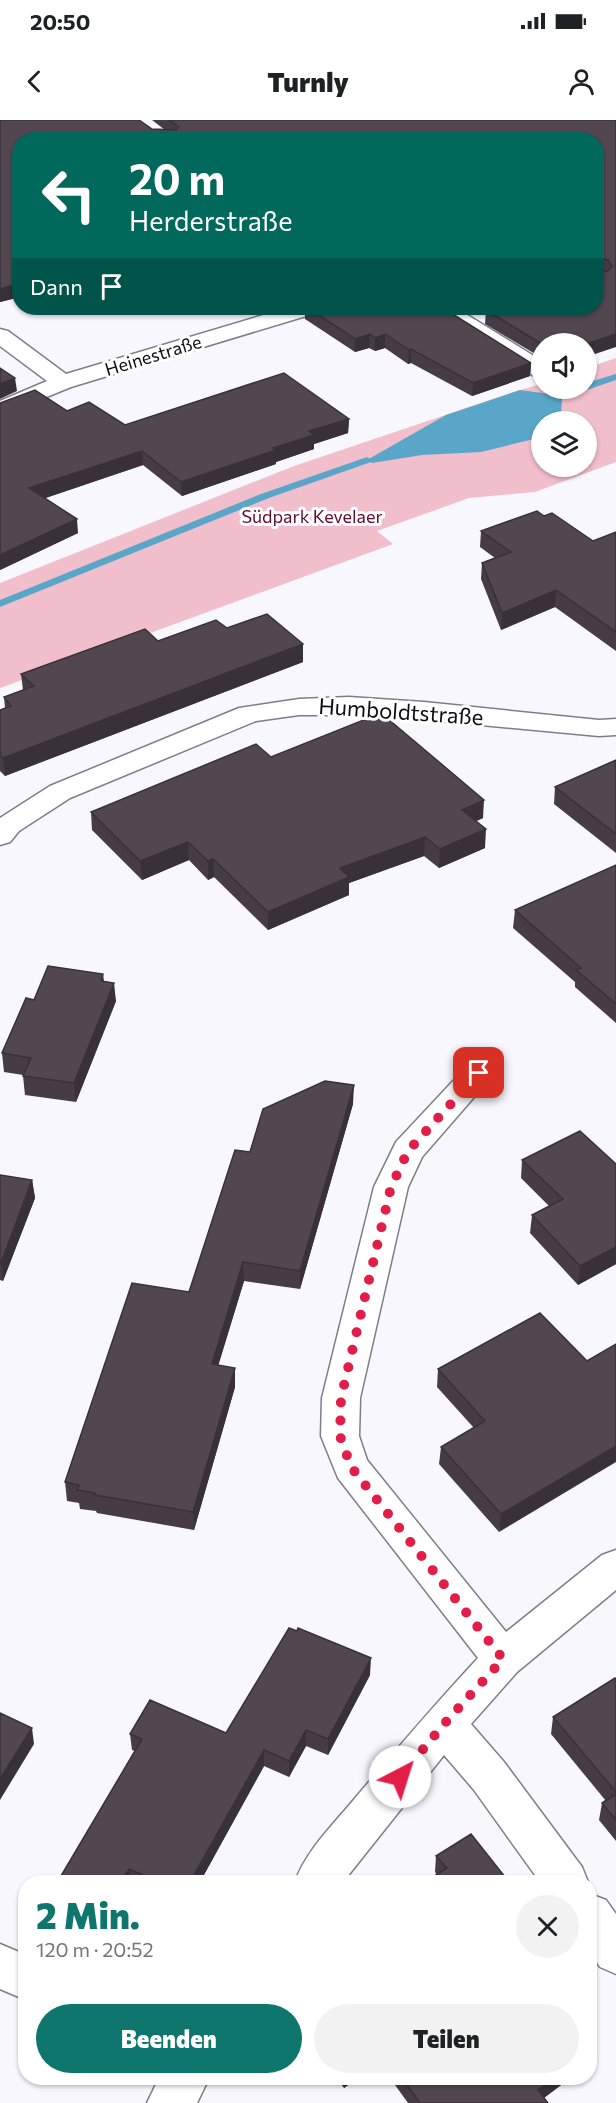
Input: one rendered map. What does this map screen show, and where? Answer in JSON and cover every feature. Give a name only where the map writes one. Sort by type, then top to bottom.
[{"type":"street","name":"Heinestraße","points":[[0,409],[63,382],[285,315]]},
{"type":"street","points":[[453,315],[531,364]]},
{"type":"street","points":[[463,321],[482,315]]},
{"type":"street","points":[[0,336],[63,382]]},
{"type":"street","name":"Humboldtstraße","points":[[0,836],[9,825],[60,792],[249,714],[312,704],[364,704],[599,728],[616,727]]},
{"type":"street","points":[[479,1073],[408,1151],[391,1187],[341,1398],[340,1436],[351,1467],[503,1659]]},
{"type":"street","points":[[322,1875],[341,1848],[444,1724],[503,1659],[616,1567]]},
{"type":"street","points":[[444,1724],[489,1776],[561,1875]]},
{"type":"street","points":[[597,1926],[616,1952]]},
{"type":"street","points":[[0,1966],[18,1974]]},
{"type":"street","points":[[171,2103],[181,2085]]},
{"type":"green space","name":"Südpark Kevelaer","points":[[616,358],[616,462],[597,469],[597,411],[531,411],[531,477],[576,477],[535,492],[469,498],[377,531],[393,544],[0,688],[0,583],[294,466],[531,387],[531,399],[597,399],[597,365]]},
{"type":"water","points":[[520,390],[531,391],[531,399],[562,399],[561,411],[531,411],[531,440],[481,452],[422,455],[372,463],[367,460],[446,415]]},
{"type":"building","points":[[0,120],[139,120],[152,129],[176,130],[179,127],[169,120],[616,120],[616,334],[597,340],[597,333],[531,333],[531,337],[494,315],[604,315],[604,272],[612,266],[608,260],[604,259],[604,132],[12,132],[12,285],[0,289]]},
{"type":"building","points":[[319,315],[454,315],[531,363],[473,383],[411,349],[409,350],[385,334],[375,338],[370,334],[355,339]]},
{"type":"building","points":[[0,368],[15,378],[0,384]]},
{"type":"building","points":[[284,373],[349,419],[309,431],[314,435],[273,448],[276,450],[181,482],[142,451],[29,488],[77,519],[0,555],[0,403],[35,390],[67,411],[89,402],[125,425]]},
{"type":"building","points":[[537,511],[544,516],[552,513],[593,541],[616,532],[616,632],[556,590],[502,613],[482,563],[511,552],[481,531]]},
{"type":"building","points":[[267,614],[303,644],[3,758],[0,755],[0,710],[11,706],[4,697],[34,686],[21,674],[145,629],[158,641],[216,620],[227,628]]},
{"type":"building","points":[[381,713],[484,800],[462,810],[486,829],[440,849],[425,837],[340,868],[349,877],[268,912],[213,859],[208,861],[188,842],[140,861],[91,812],[256,744],[271,757]]},
{"type":"building","points":[[616,760],[616,834],[555,787]]},
{"type":"building","points":[[616,865],[616,1004],[576,970],[581,968],[515,910]]},
{"type":"building","points":[[48,966],[103,974],[101,981],[114,983],[74,1083],[23,1076],[31,1058],[2,1053],[26,998],[34,1000]]},
{"type":"building","points":[[325,1081],[354,1085],[300,1271],[243,1262],[212,1364],[235,1368],[193,1512],[77,1490],[79,1485],[65,1482],[132,1283],[189,1292],[235,1150],[250,1152],[263,1109]]},
{"type":"building","points":[[580,1131],[616,1164],[616,1247],[580,1266],[532,1215],[563,1199],[522,1160]]},
{"type":"building","points":[[0,1175],[32,1180],[1,1263],[0,1263]]},
{"type":"building","points":[[540,1313],[587,1361],[616,1344],[616,1446],[501,1514],[441,1447],[485,1421],[438,1369]]},
{"type":"building","points":[[289,1628],[297,1631],[298,1628],[371,1658],[328,1739],[306,1730],[289,1761],[264,1750],[194,1875],[143,1875],[129,1869],[125,1875],[62,1875],[142,1739],[130,1734],[150,1700],[226,1733]]},
{"type":"building","points":[[616,1679],[616,1792],[553,1717]]},
{"type":"building","points":[[0,1713],[32,1728],[0,1779]]},
{"type":"building","points":[[616,1794],[616,1820],[602,1803]]},
{"type":"building","points":[[471,1834],[503,1875],[436,1875],[447,1868],[436,1856]]},
{"type":"building","points":[[407,2085],[545,2085],[538,2090],[548,2103],[420,2103]]},
{"type":"waterway","points":[[597,383],[616,377]]},
{"type":"waterway","points":[[0,604],[265,496],[367,460]]},
{"type":"route","points":[[400,1777],[503,1659],[465,1614],[351,1467],[340,1436],[341,1398],[391,1187],[408,1151],[479,1073]]}]
